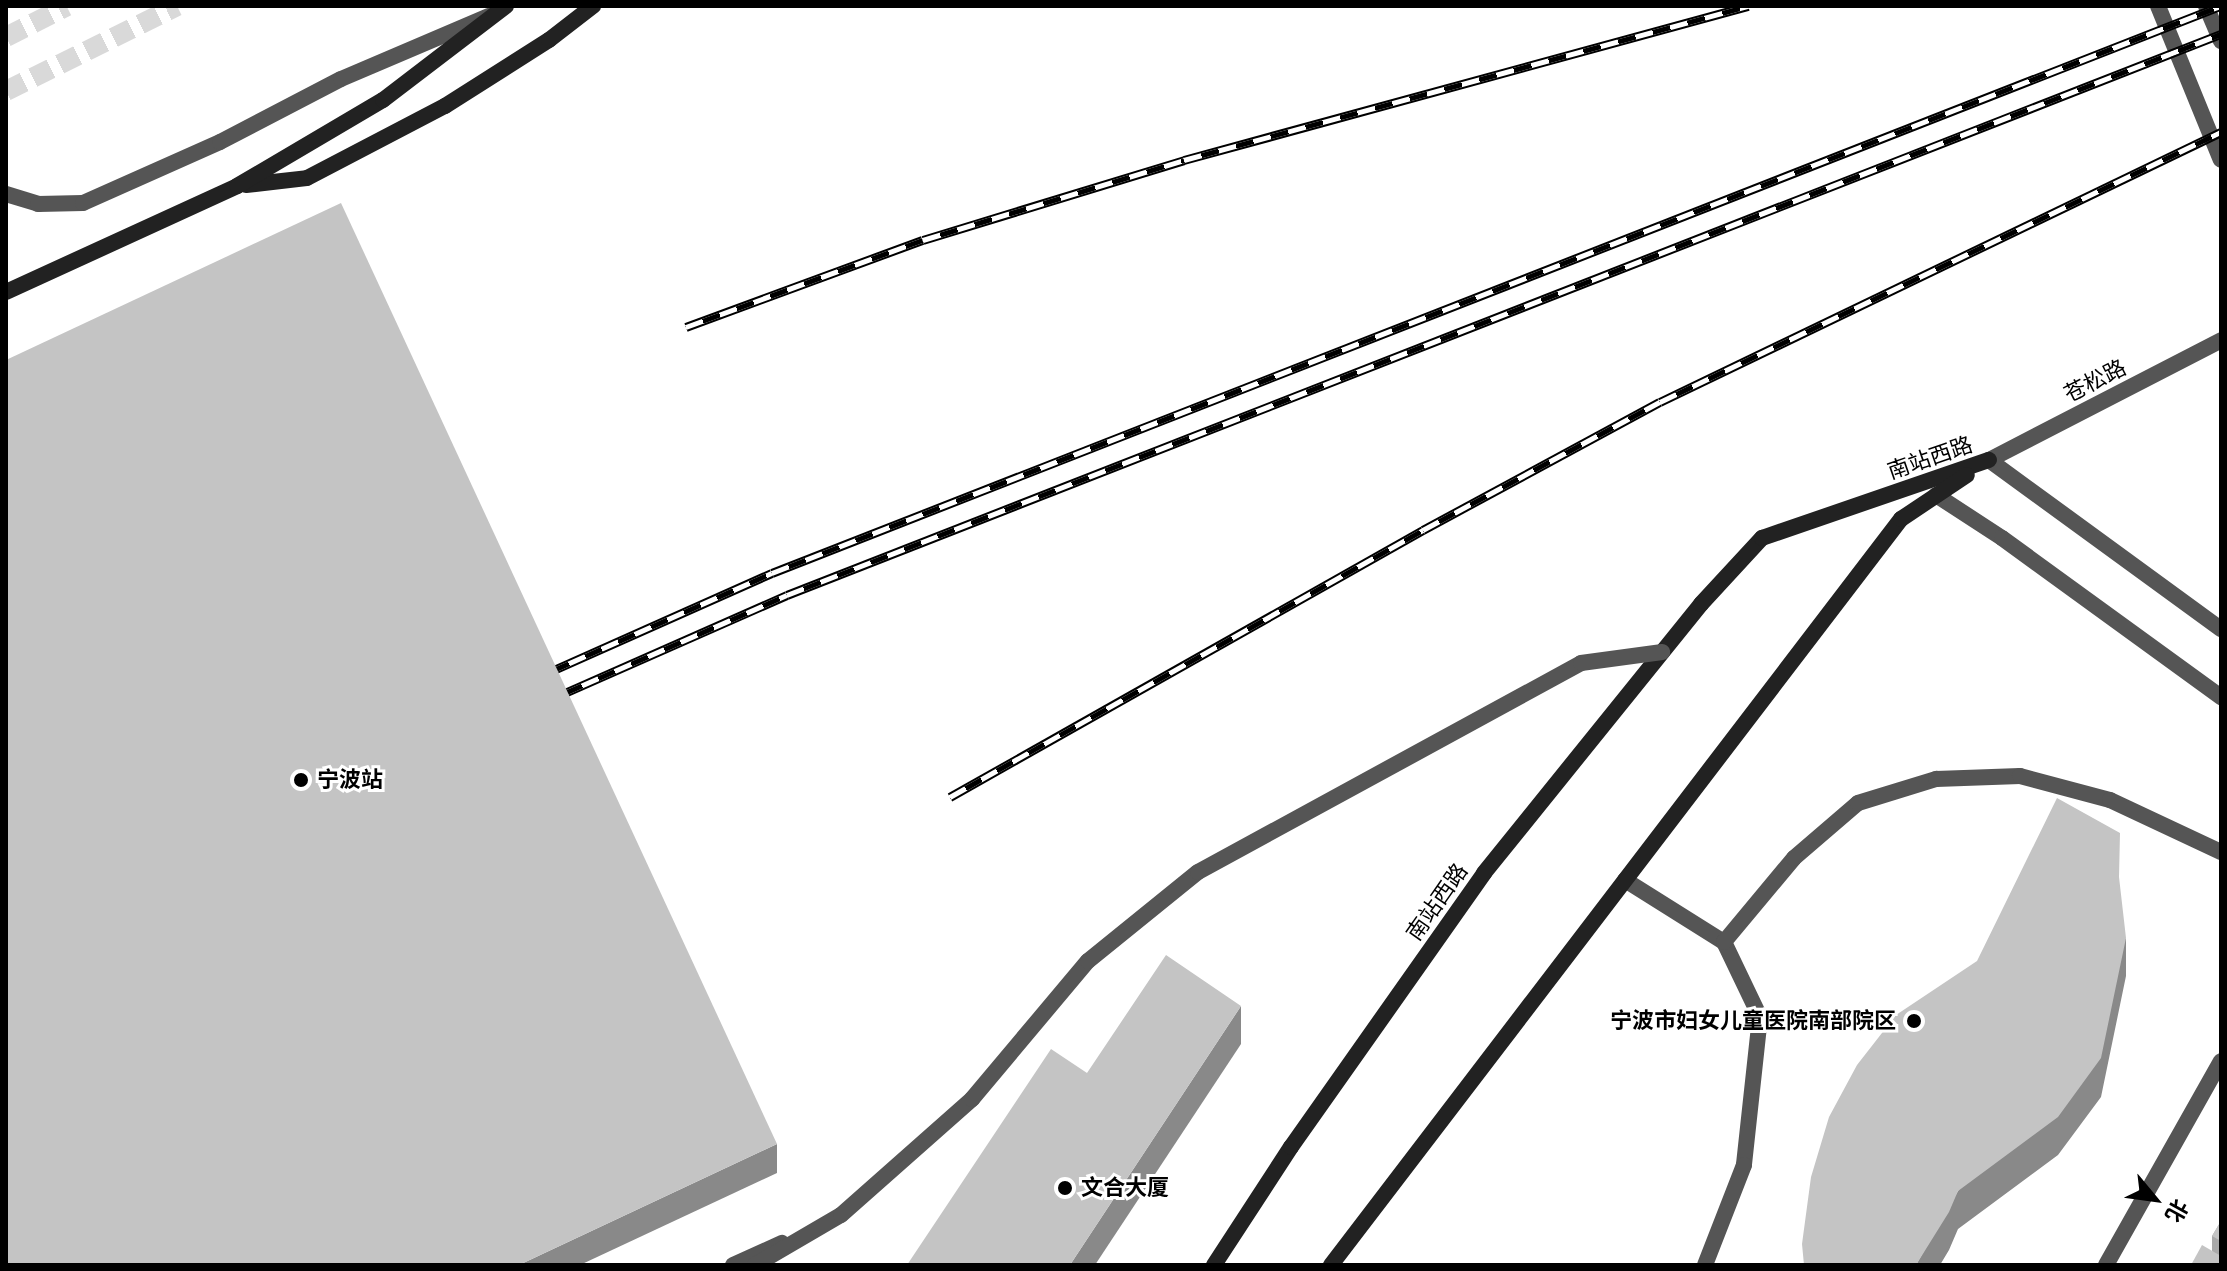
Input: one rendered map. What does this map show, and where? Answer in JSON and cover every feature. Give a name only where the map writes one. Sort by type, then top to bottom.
[{"type":"main road","points":[[237,186],[307,178],[445,106],[549,40],[593,6]]},
{"type":"main road","points":[[6,292],[237,186],[383,100],[502,9]]},
{"type":"main road","name":"南站西路","points":[[1331,1265],[1901,519],[1989,460]]},
{"type":"main road","name":"南站西路","points":[[1214,1265],[1291,1147],[1484,873],[1662,652],[1762,538],[1989,460]]},
{"type":"street","points":[[2158,6],[2221,160]]},
{"type":"street","points":[[2206,6],[2221,41]]},
{"type":"street","points":[[6,194],[38,204],[83,203],[220,142],[341,79],[502,9]]},
{"type":"street","name":"苍松路","points":[[1989,460],[2221,340]]},
{"type":"street","points":[[1989,460],[2221,629]]},
{"type":"street","points":[[1936,495],[2002,538],[2221,697]]},
{"type":"street","points":[[755,1265],[841,1215],[972,1099],[1088,961],[1198,872],[1581,663],[1662,652]]},
{"type":"street","points":[[1724,942],[1794,858],[1858,803],[1936,779],[2020,776],[2110,800],[2221,852]]},
{"type":"street","points":[[1625,880],[1724,942],[1760,1017],[1744,1165],[1705,1265]]},
{"type":"street","points":[[2106,1265],[2221,1061]]},
{"type":"street","points":[[733,1265],[841,1215]]},
{"type":"building","name":"宁波站","points":[[341,203],[777,1144],[519,1265],[6,1265],[6,360]]},
{"type":"building","points":[[2057,798],[2120,833],[2119,877],[2126,938],[2101,1058],[2058,1117],[1958,1191],[1949,1212],[1916,1265],[1804,1265],[1802,1244],[1811,1177],[1829,1117],[1857,1065],[1896,1015],[1977,961]]},
{"type":"building","name":"文合大厦","points":[[1166,955],[1241,1006],[1070,1265],[907,1265],[1051,1049],[1087,1073]]},
{"type":"building","points":[[2221,1221],[2221,1241],[2212,1236]]},
{"type":"building","points":[[2202,1245],[2221,1256],[2221,1265],[2191,1265]]},
{"type":"tunnel","points":[[6,37],[67,6]]},
{"type":"tunnel","points":[[6,91],[177,6]]},
{"type":"railway","points":[[686,327],[923,240],[1184,160],[1748,6]]},
{"type":"railway","points":[[536,678],[772,573],[2220,6]]},
{"type":"railway","points":[[549,700],[787,595],[2221,34]]},
{"type":"railway","points":[[950,797],[1423,530],[1660,402],[2221,132]]},
{"type":"place","name":"宁波站","points":[[301,780]]},
{"type":"place","name":"宁波市妇女儿童医院南部院区","points":[[1914,1021]]},
{"type":"place","name":"文合大厦","points":[[1065,1188]]}]
